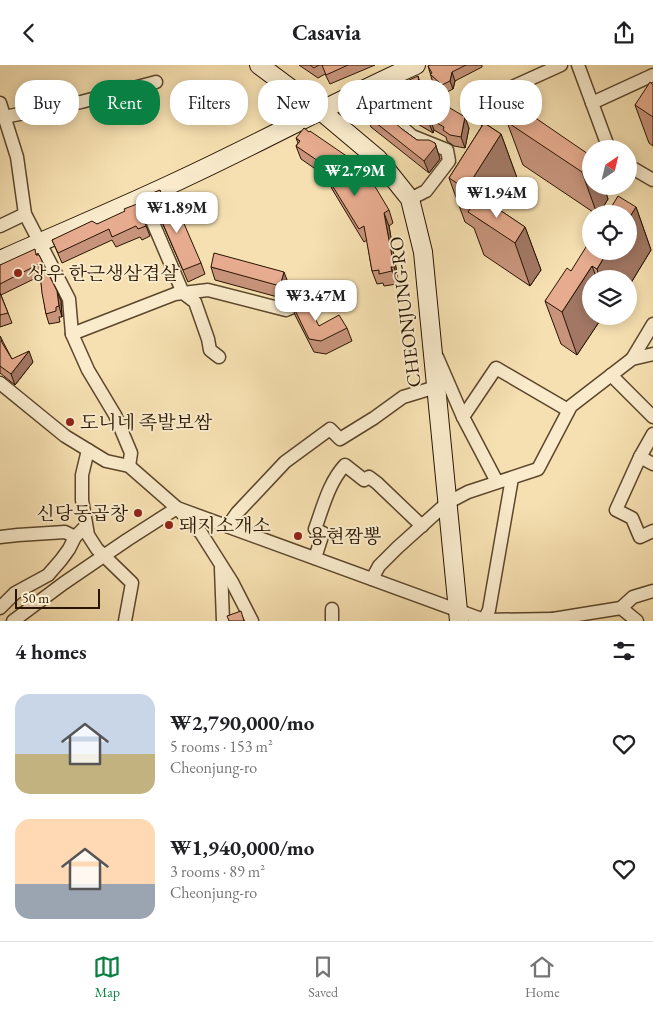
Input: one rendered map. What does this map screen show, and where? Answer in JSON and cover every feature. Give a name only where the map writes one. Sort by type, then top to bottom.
[{"type":"street","name":"CHEONJUNG-RO","points":[[259,65],[279,80]]},
{"type":"street","points":[[383,80],[416,65]]},
{"type":"street","points":[[527,80],[560,65]]},
{"type":"street","points":[[578,65],[606,140]]},
{"type":"street","points":[[592,103],[653,75]]},
{"type":"street","points":[[4,117],[89,100]]},
{"type":"street","points":[[0,103],[17,157],[25,214],[69,299],[72,334],[88,370],[115,415],[125,437],[131,453],[129,466]]},
{"type":"street","name":"CHEONJUNG-RO","points":[[328,117],[378,159],[410,199],[423,252],[459,616]]},
{"type":"street","points":[[0,260],[180,180],[292,125]]},
{"type":"street","points":[[400,125],[412,136],[447,150],[449,161],[426,191],[410,199]]},
{"type":"street","points":[[638,171],[653,180]]},
{"type":"street","points":[[142,197],[184,293],[195,302],[210,350],[219,357]]},
{"type":"street","points":[[0,226],[25,214]]},
{"type":"street","points":[[72,334],[175,294],[208,289],[286,310],[295,306],[302,298]]},
{"type":"street","points":[[632,359],[653,324]]},
{"type":"street","points":[[432,345],[463,417],[497,482]]},
{"type":"street","points":[[372,579],[379,566],[447,503],[468,492],[538,469],[570,405],[632,359],[653,353]]},
{"type":"street","points":[[463,417],[496,368],[568,410]]},
{"type":"street","points":[[611,375],[653,417]]},
{"type":"street","points":[[0,383],[65,437],[106,461],[129,466],[177,509],[201,533],[232,583],[252,621]]},
{"type":"street","points":[[228,527],[237,513],[285,462],[330,429],[340,439],[403,397],[436,387]]},
{"type":"street","points":[[653,435],[640,457],[616,509],[632,518],[640,537],[653,531]]},
{"type":"street","points":[[88,450],[82,475],[82,501],[86,526],[88,535],[97,549],[132,583],[125,621]]},
{"type":"street","points":[[640,457],[653,464]]},
{"type":"street","points":[[315,558],[323,533],[315,529],[331,485],[339,471],[346,465],[364,480],[369,477],[378,483],[422,526]]},
{"type":"street","points":[[484,620],[489,610],[512,478]]},
{"type":"street","points":[[177,509],[372,579],[459,616],[484,620],[555,620],[621,608],[633,597],[653,591]]},
{"type":"street","points":[[14,620],[64,583],[177,509]]},
{"type":"street","points":[[14,620],[65,555],[75,537],[86,526]]},
{"type":"street","points":[[0,537],[65,532],[75,537]]},
{"type":"street","points":[[221,565],[223,621]]},
{"type":"street","points":[[0,608],[15,593],[48,575]]},
{"type":"street","points":[[621,608],[637,621]]},
{"type":"building","points":[[322,65],[348,65],[326,75]]},
{"type":"building","points":[[466,65],[452,72],[450,81],[437,80],[430,74],[432,73],[428,66]]},
{"type":"building","points":[[418,76],[419,80],[409,80]]},
{"type":"building","points":[[650,82],[653,85],[653,117],[635,105]]},
{"type":"building","points":[[450,108],[460,114],[460,125],[463,125],[461,137],[450,135],[443,130],[444,127],[440,125],[450,125]]},
{"type":"building","points":[[542,122],[582,150],[582,172],[512,125],[542,125]]},
{"type":"building","points":[[379,125],[397,125],[417,140],[429,140],[435,143],[436,146],[424,161]]},
{"type":"building","points":[[483,125],[487,125],[501,134],[466,189],[449,178]]},
{"type":"building","points":[[304,128],[364,168],[389,210],[384,213],[394,267],[391,267],[392,271],[379,274],[379,270],[372,271],[364,226],[359,229],[327,177],[333,171],[296,146],[300,141],[296,138]]},
{"type":"building","points":[[160,190],[174,223],[182,219],[201,263],[183,270],[150,194]]},
{"type":"building","points":[[479,196],[525,227],[515,243],[468,212]]},
{"type":"building","points":[[618,196],[633,205],[612,205]]},
{"type":"building","points":[[137,204],[146,226],[138,229],[136,226],[112,237],[109,229],[58,253],[52,240],[92,221],[97,224]]},
{"type":"building","points":[[35,249],[36,255],[39,255],[57,291],[59,306],[56,307],[56,311],[46,314],[39,264],[0,284],[0,265]]},
{"type":"building","points":[[214,253],[284,272],[280,286],[211,267]]},
{"type":"building","points":[[582,253],[582,260],[602,260],[597,269],[592,266],[589,270],[582,270],[582,281],[562,312],[545,301],[567,268],[571,271]]},
{"type":"building","points":[[0,293],[8,313],[0,315]]},
{"type":"building","points":[[302,293],[319,326],[339,315],[347,328],[321,341],[309,339],[291,302]]},
{"type":"building","points":[[0,336],[12,359],[29,351],[11,374],[0,366]]},
{"type":"building","points":[[241,611],[244,621],[229,621],[227,616]]},
{"type":"place","name":"상우 한근생삼겹살","points":[[18,273]]},
{"type":"place","name":"도니네 족발보쌈","points":[[70,422]]},
{"type":"place","name":"신당동곱창","points":[[138,513]]},
{"type":"place","name":"돼지소개소","points":[[169,525]]},
{"type":"place","name":"용현짬뽕","points":[[298,536]]}]
